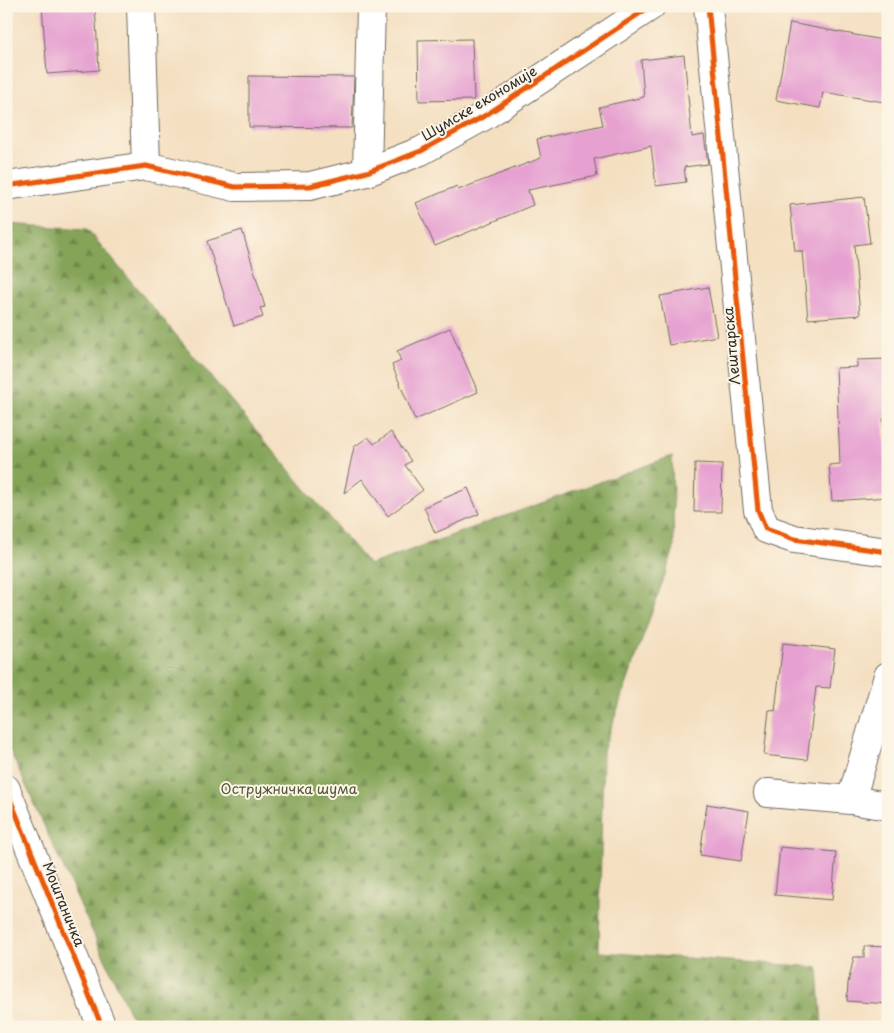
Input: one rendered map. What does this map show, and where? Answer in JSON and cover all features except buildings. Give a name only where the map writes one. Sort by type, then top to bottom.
[{"type":"street","points":[[142,6],[146,166]]},
{"type":"street","points":[[367,172],[371,6]]},
{"type":"street","name":"Шумске економије","points":[[6,186],[146,166],[235,187],[310,186],[367,172],[421,151],[486,115],[651,6]]},
{"type":"street","name":"Лештарска","points":[[708,6],[758,510],[766,529],[794,539],[888,552]]},
{"type":"street","points":[[851,800],[888,676]]},
{"type":"street","name":"Моштаничка","points":[[6,789],[102,1027]]},
{"type":"street","points":[[768,793],[851,800],[888,806]]},
{"type":"green space","name":"Остружничка шума","points":[[6,224],[87,229],[369,565],[672,456],[674,549],[603,751],[599,952],[818,967],[822,1027],[136,1027],[6,742]]},
{"type":"cycle path","points":[[6,186],[146,166],[235,187],[310,186],[367,172],[421,151],[486,115],[651,6]]},
{"type":"cycle path","points":[[708,6],[758,510],[766,529],[794,539],[888,552]]},
{"type":"cycle path","points":[[6,789],[102,1027]]}]
